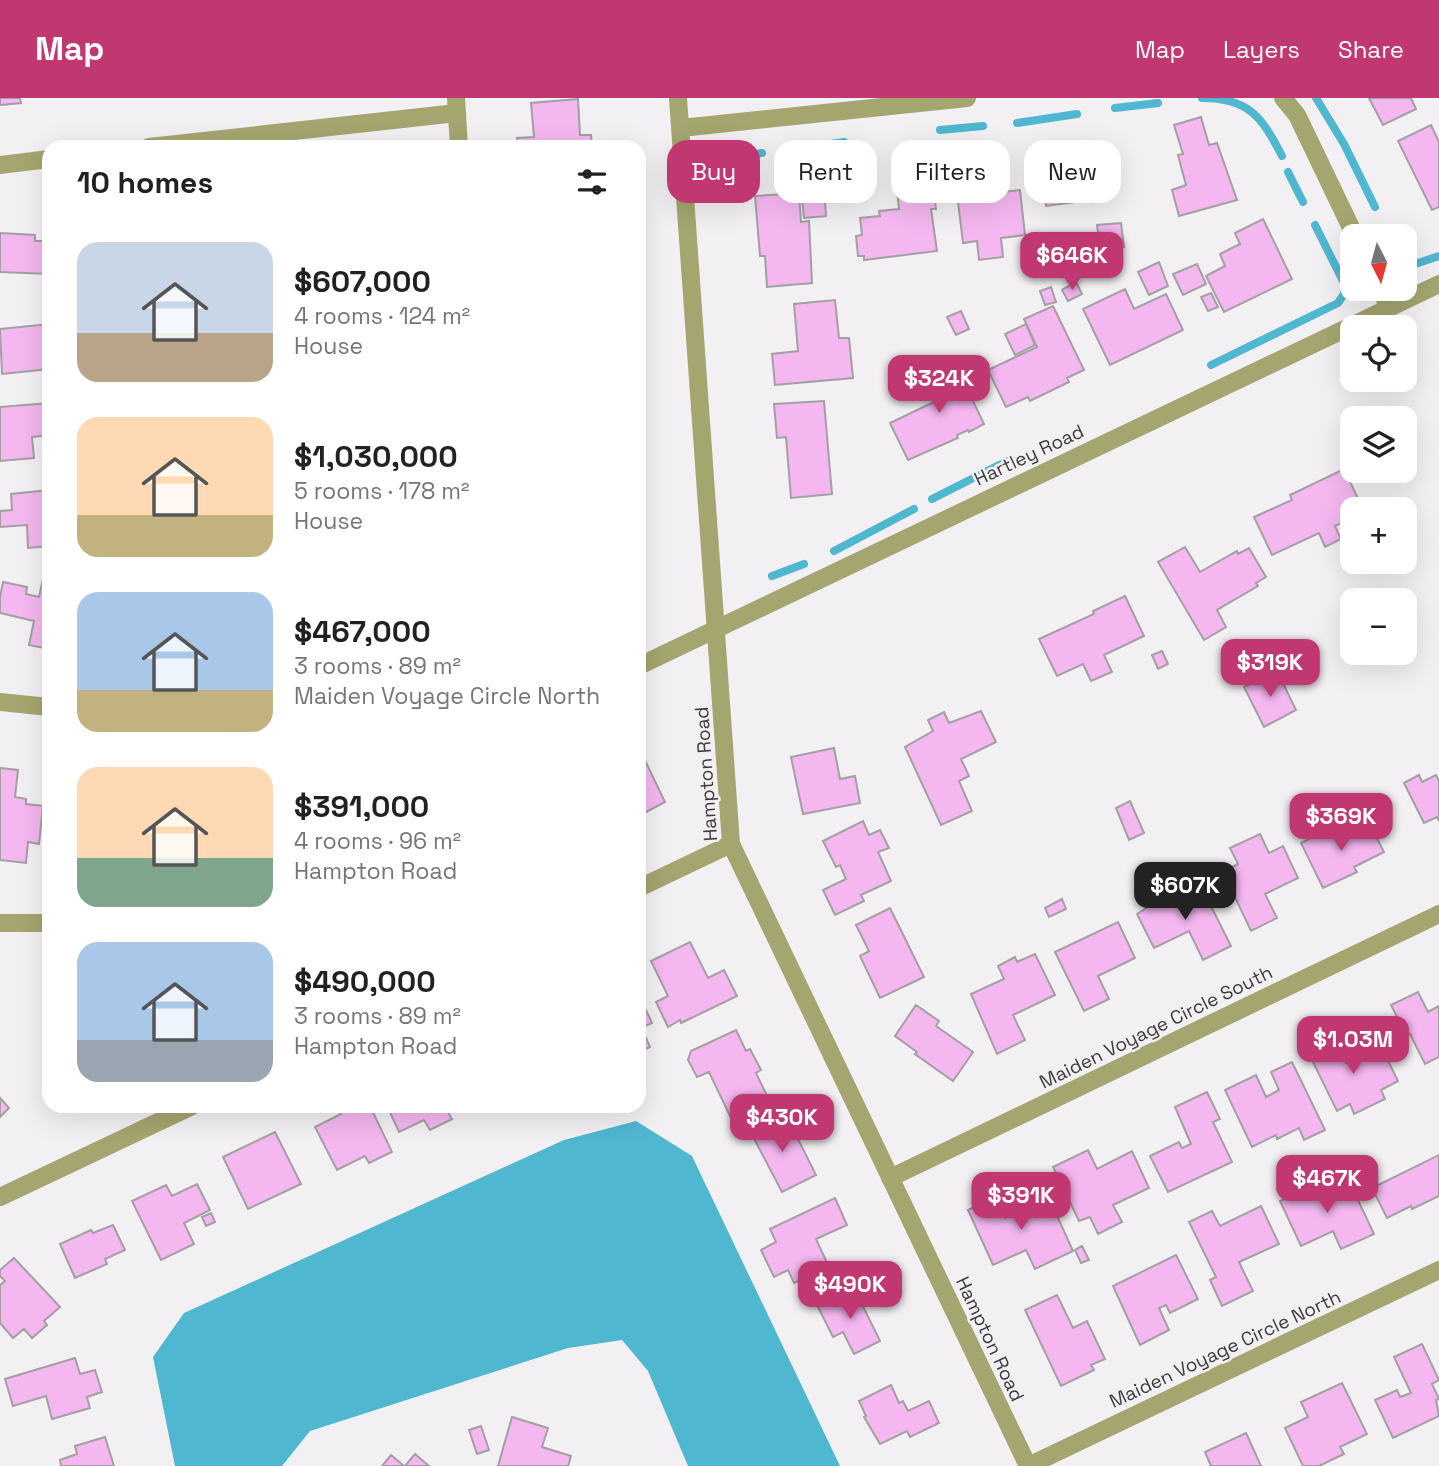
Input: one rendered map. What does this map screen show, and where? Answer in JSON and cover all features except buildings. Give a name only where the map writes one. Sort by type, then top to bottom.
[{"type":"street","name":"Hampton Road","points":[[678,98],[730,844],[1028,1466]]},
{"type":"street","points":[[681,128],[967,98]]},
{"type":"street","points":[[1283,98],[1297,116],[1349,224]]},
{"type":"street","points":[[201,140],[456,106],[458,140]]},
{"type":"street","points":[[0,165],[42,160]]},
{"type":"street","name":"Hartley Road","points":[[646,663],[1439,284]]},
{"type":"street","points":[[1386,301],[1389,308]]},
{"type":"street","points":[[0,702],[42,706]]},
{"type":"street","points":[[646,885],[730,844]]},
{"type":"street","name":"Maiden Voyage Circle South","points":[[890,1178],[1439,914]]},
{"type":"street","points":[[0,923],[42,923]]},
{"type":"street","points":[[0,1197],[177,1113]]},
{"type":"street","name":"Maiden Voyage Circle North","points":[[1028,1466],[1439,1270]]},
{"type":"water","points":[[636,1121],[692,1156],[840,1466],[688,1466],[648,1371],[622,1340],[568,1348],[310,1431],[282,1466],[175,1466],[153,1357],[184,1313],[564,1140]]},
{"type":"waterway","points":[[1202,98],[1232,102],[1252,112],[1268,130],[1282,156]]},
{"type":"waterway","points":[[1316,98],[1344,144],[1375,207]]},
{"type":"waterway","points":[[1115,108],[1158,103]]},
{"type":"waterway","points":[[1017,123],[1077,114]]},
{"type":"waterway","points":[[940,130],[983,126]]},
{"type":"waterway","points":[[1288,172],[1303,202]]},
{"type":"waterway","points":[[1211,365],[1338,303],[1344,294],[1344,283],[1315,225]]},
{"type":"waterway","points":[[1418,263],[1439,256]]},
{"type":"waterway","points":[[932,499],[1011,459]]},
{"type":"waterway","points":[[834,551],[914,509]]},
{"type":"waterway","points":[[772,576],[804,564]]}]
